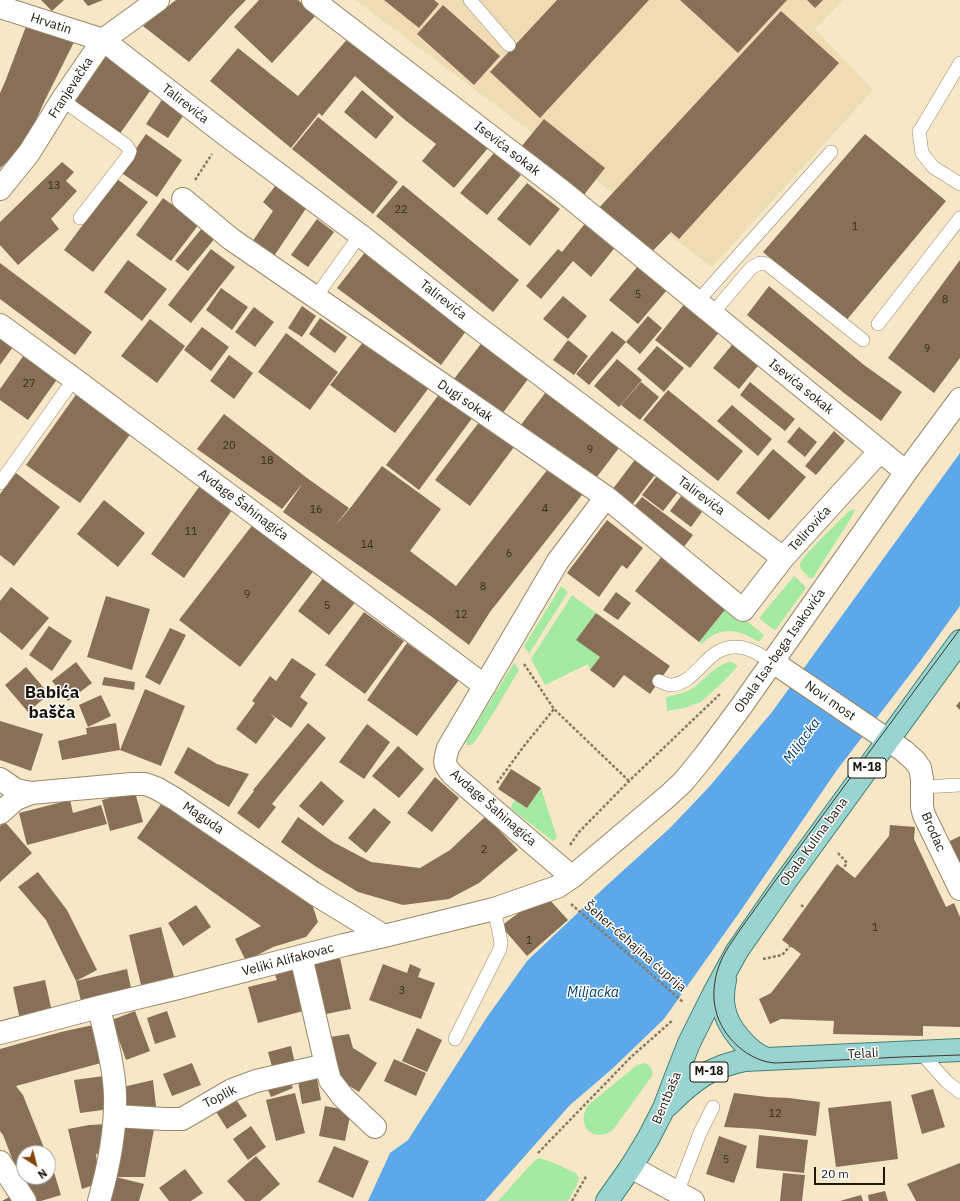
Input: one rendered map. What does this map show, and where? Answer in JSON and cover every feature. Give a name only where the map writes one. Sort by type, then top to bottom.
[{"type":"main road","name":"Obala Kulina bana","points":[[727,968],[746,937],[785,882],[880,736],[960,641]]},
{"type":"main road","name":"M-18","points":[[727,968],[722,991],[724,1010],[734,1030],[742,1041],[757,1056],[766,1059]]},
{"type":"main road","name":"Bentbaša","points":[[607,1201],[631,1167],[664,1108],[689,1043],[727,968]]},
{"type":"main road","name":"Telali","points":[[664,1108],[684,1088],[702,1076],[724,1065],[745,1060],[960,1050]]},
{"type":"street","name":"Franjevačka","points":[[0,190],[29,153],[62,100],[103,40],[158,0]]},
{"type":"street","name":"Isevića sokak","points":[[313,0],[562,191],[906,472]]},
{"type":"street","name":"Hrvatin","points":[[0,7],[103,40]]},
{"type":"street","name":"Talirevića","points":[[103,40],[226,135],[360,235],[472,323],[783,558]]},
{"type":"street","name":"Dugi sokak","points":[[183,199],[231,239],[606,497],[743,610]]},
{"type":"street","name":"Avdage Šahinagića","points":[[0,325],[485,686]]},
{"type":"street","name":"Obala Isa-bega Isakovića","points":[[572,877],[668,796],[684,781],[705,756],[773,662],[906,472],[960,399]]},
{"type":"street","name":"Telirovića","points":[[743,610],[783,558],[880,451]]},
{"type":"street","name":"Avdage Šahinagića","points":[[572,877],[453,775],[446,767],[445,758],[448,748],[558,561],[606,497]]},
{"type":"street","name":"Novi most","points":[[773,662],[880,736]]},
{"type":"street","name":"Brodac","points":[[880,736],[904,751],[920,768],[922,779],[922,807],[924,815],[960,889]]},
{"type":"street","name":"Maguda","points":[[0,779],[16,790],[31,793],[132,784],[145,784],[156,788],[175,799],[315,894],[384,936]]},
{"type":"street","points":[[0,813],[16,799],[31,793]]},
{"type":"street","name":"Veliki Alifakovac","points":[[0,1033],[301,956],[494,909],[556,887],[572,877]]},
{"type":"street","points":[[301,956],[330,1080],[343,1097],[375,1127]]},
{"type":"street","points":[[99,1007],[111,1060],[115,1094],[115,1128],[108,1168],[99,1201]]},
{"type":"street","name":"Toplik","points":[[115,1116],[165,1120],[182,1119],[232,1090],[256,1081],[326,1065]]},
{"type":"street","points":[[0,1162],[25,1201]]},
{"type":"street","points":[[631,1167],[688,1199]]},
{"type":"lane","points":[[470,0],[509,45]]},
{"type":"lane","points":[[960,63],[919,132],[922,153],[933,167],[960,184]]},
{"type":"lane","points":[[62,100],[126,145],[130,151],[128,156],[80,218]]},
{"type":"lane","points":[[705,308],[830,152]]},
{"type":"lane","points":[[878,324],[960,218]]},
{"type":"lane","points":[[315,298],[360,235]]},
{"type":"lane","points":[[705,308],[750,268],[760,263],[767,264],[863,340]]},
{"type":"lane","points":[[0,483],[74,379]]},
{"type":"lane","points":[[659,681],[670,685],[687,679],[710,657],[717,652],[728,648],[736,647],[749,650],[773,662]]},
{"type":"lane","points":[[922,787],[960,785]]},
{"type":"lane","points":[[455,1039],[500,949],[501,942],[494,909]]},
{"type":"lane","points":[[921,1053],[947,1082],[960,1092]]},
{"type":"lane","points":[[688,1199],[700,1133],[713,1107]]},
{"type":"path","points":[[183,199],[226,135]]},
{"type":"path","points":[[509,644],[554,709],[629,781]]},
{"type":"path","points":[[567,850],[579,832],[629,781],[720,693]]},
{"type":"path","points":[[484,801],[524,746],[554,709]]},
{"type":"path","points":[[838,853],[846,863],[843,869]]},
{"type":"path","points":[[801,905],[805,908]]},
{"type":"path","name":"Šeher-ćehajina ćuprija","points":[[574,907],[683,1002]]},
{"type":"path","points":[[763,959],[782,955],[790,946]]},
{"type":"path","points":[[538,1153],[631,1058],[679,1015]]},
{"type":"path","points":[[572,1201],[587,1175]]},
{"type":"shaded area","points":[[355,0],[843,0],[815,29],[873,90],[712,267]]},
{"type":"green space","points":[[853,509],[855,510],[851,518],[813,578],[810,578],[801,568],[801,562],[821,539],[848,512]]},
{"type":"green space","points":[[794,576],[806,588],[774,630],[761,620],[760,617]]},
{"type":"green space","points":[[561,586],[568,592],[529,654],[524,646]]},
{"type":"green space","points":[[572,595],[596,613],[577,640],[600,657],[590,670],[588,664],[545,685],[531,659]]},
{"type":"green space","points":[[728,606],[764,635],[759,642],[744,634],[730,631],[716,634],[702,644],[699,642]]},
{"type":"green space","points":[[728,662],[732,662],[738,666],[701,702],[684,708],[667,711],[666,697],[683,693],[693,688],[714,670]]},
{"type":"green space","points":[[514,663],[519,670],[476,740],[471,745],[467,745],[466,740]]},
{"type":"green space","points":[[541,788],[557,837],[553,841],[510,808],[515,800],[527,808]]},
{"type":"green space","points":[[643,1063],[648,1064],[651,1067],[652,1076],[613,1130],[606,1134],[599,1135],[588,1131],[584,1120],[588,1105],[636,1066]]},
{"type":"green space","points":[[539,1158],[576,1173],[579,1178],[577,1185],[568,1201],[498,1201],[534,1161]]},
{"type":"water","name":"Miljacka","points":[[960,453],[960,606],[837,770],[664,1019],[612,1069],[570,1105],[485,1201],[368,1201],[390,1153],[408,1140],[487,1017],[527,961],[670,828],[709,787],[772,712]]},
{"type":"building","points":[[41,0],[64,0],[52,11]]},
{"type":"building","points":[[83,0],[103,0],[88,6]]},
{"type":"building","points":[[176,0],[246,0],[189,62],[143,26]]},
{"type":"building","points":[[259,0],[298,0],[316,15],[272,63],[234,27]]},
{"type":"building","points":[[384,0],[434,0],[439,4],[419,28]]},
{"type":"building","points":[[557,0],[649,0],[540,118],[490,72]]},
{"type":"building","points":[[680,0],[787,0],[738,53]]},
{"type":"building","points":[[807,0],[823,0],[815,8]]},
{"type":"building","points":[[443,5],[500,56],[474,85],[417,34]]},
{"type":"building","points":[[781,11],[839,63],[679,239],[671,232],[646,258],[596,211]]},
{"type":"building","points":[[28,21],[76,38],[45,100],[24,147],[0,168],[0,93]]},
{"type":"building","points":[[350,36],[488,148],[454,188],[422,161],[436,144],[405,120],[355,76],[322,116],[319,113],[291,148],[210,81],[238,48],[298,96]]},
{"type":"building","points":[[106,50],[155,84],[119,135],[70,101]]},
{"type":"building","points":[[362,90],[394,117],[376,139],[344,112]]},
{"type":"building","points":[[165,95],[187,110],[168,138],[146,124]]},
{"type":"building","points":[[318,117],[398,182],[373,214],[292,149]]},
{"type":"building","points":[[544,119],[605,168],[583,196],[521,147]]},
{"type":"building","points":[[146,134],[182,160],[157,197],[120,172]]},
{"type":"building","points":[[865,134],[946,201],[845,322],[763,252]]},
{"type":"building","points":[[494,153],[521,175],[487,215],[460,193]]},
{"type":"building","points":[[62,162],[74,172],[66,181],[77,191],[51,219],[59,229],[18,265],[0,245],[0,222]]},
{"type":"building","points":[[117,179],[148,202],[93,272],[64,250]]},
{"type":"building","points":[[279,181],[309,204],[270,262],[248,248],[273,211],[263,202]]},
{"type":"building","points":[[527,183],[560,209],[530,246],[497,219]]},
{"type":"building","points":[[403,185],[519,280],[493,312],[376,216]]},
{"type":"building","points":[[163,198],[199,224],[171,261],[136,235]]},
{"type":"building","points":[[317,219],[334,232],[308,267],[291,255]]},
{"type":"building","points":[[587,221],[617,245],[591,277],[573,261],[541,299],[526,286],[558,249],[562,252]]},
{"type":"building","points":[[203,227],[216,237],[188,271],[175,261]]},
{"type":"building","points":[[211,249],[235,267],[191,323],[168,305]]},
{"type":"building","points":[[366,251],[469,327],[441,365],[337,288]]},
{"type":"building","points":[[128,260],[167,289],[142,321],[104,292]]},
{"type":"building","points":[[960,260],[960,358],[934,393],[888,358]]},
{"type":"building","points":[[0,263],[92,332],[75,355],[0,299]]},
{"type":"building","points":[[638,266],[667,290],[638,324],[609,300]]},
{"type":"building","points":[[769,286],[864,365],[902,392],[881,421],[747,315]]},
{"type":"building","points":[[221,288],[248,307],[232,330],[206,310]]},
{"type":"building","points":[[563,296],[587,316],[568,339],[543,319]]},
{"type":"building","points":[[686,302],[721,330],[690,368],[655,340]]},
{"type":"building","points":[[302,306],[316,316],[302,337],[288,328]]},
{"type":"building","points":[[254,307],[274,322],[255,347],[235,332]]},
{"type":"building","points":[[648,316],[662,328],[640,354],[626,342]]},
{"type":"building","points":[[320,318],[347,337],[335,353],[309,334]]},
{"type":"building","points":[[150,319],[185,346],[157,383],[121,356]]},
{"type":"building","points":[[202,327],[229,347],[211,371],[184,350]]},
{"type":"building","points":[[612,331],[626,342],[589,385],[576,374]]},
{"type":"building","points":[[286,333],[338,372],[310,410],[258,372]]},
{"type":"building","points":[[367,337],[431,385],[395,433],[330,385]]},
{"type":"building","points":[[0,338],[13,347],[0,365]]},
{"type":"building","points":[[484,340],[531,375],[502,414],[454,379]]},
{"type":"building","points":[[568,340],[588,356],[574,375],[553,360]]},
{"type":"building","points":[[736,340],[762,361],[739,389],[713,368]]},
{"type":"building","points":[[657,346],[684,368],[664,392],[637,369]]},
{"type":"building","points":[[24,355],[58,378],[28,420],[0,400],[0,389]]},
{"type":"building","points":[[229,355],[253,373],[234,399],[210,381]]},
{"type":"building","points":[[617,359],[642,380],[619,407],[594,386]]},
{"type":"building","points":[[641,382],[659,397],[640,420],[621,405]]},
{"type":"building","points":[[750,382],[795,419],[785,431],[740,395]]},
{"type":"building","points":[[549,388],[622,444],[593,482],[520,426]]},
{"type":"building","points":[[80,389],[134,429],[80,503],[26,465]]},
{"type":"building","points":[[668,390],[743,451],[718,481],[643,420]]},
{"type":"building","points":[[440,393],[473,417],[419,490],[386,465]]},
{"type":"building","points":[[732,405],[772,439],[758,456],[717,421]]},
{"type":"building","points":[[224,414],[307,478],[349,508],[334,527],[351,507],[382,466],[441,509],[410,551],[456,586],[548,469],[582,495],[490,612],[469,645],[432,617],[283,512],[303,483],[282,509],[197,449]]},
{"type":"building","points":[[483,417],[517,443],[470,506],[435,480]]},
{"type":"building","points":[[799,427],[817,442],[805,457],[787,442]]},
{"type":"building","points":[[834,431],[845,441],[816,475],[805,466]]},
{"type":"building","points":[[773,449],[806,477],[769,520],[736,493]]},
{"type":"building","points":[[637,457],[657,472],[629,509],[609,494]]},
{"type":"building","points":[[660,472],[681,488],[663,511],[642,495]]},
{"type":"building","points":[[16,473],[60,507],[14,566],[0,555],[0,494]]},
{"type":"building","points":[[199,487],[232,510],[184,578],[151,554]]},
{"type":"building","points":[[681,496],[702,512],[691,527],[670,511]]},
{"type":"building","points":[[642,497],[693,535],[683,548],[632,509]]},
{"type":"building","points":[[104,500],[145,533],[118,567],[77,534]]},
{"type":"building","points":[[607,520],[643,548],[627,569],[622,565],[599,597],[567,573]]},
{"type":"building","points":[[254,523],[315,569],[240,667],[179,620]]},
{"type":"building","points":[[663,555],[728,606],[699,642],[635,591]]},
{"type":"building","points":[[324,577],[357,600],[329,635],[298,611]]},
{"type":"building","points":[[11,587],[49,618],[22,650],[0,632],[0,601]]},
{"type":"building","points":[[616,592],[631,603],[618,620],[603,610]]},
{"type":"building","points":[[106,596],[150,609],[132,670],[87,657]]},
{"type":"building","points":[[364,612],[404,641],[365,694],[325,665]]},
{"type":"building","points":[[596,613],[670,666],[650,694],[624,675],[614,688],[590,670],[600,657],[576,640]]},
{"type":"building","points":[[49,626],[72,641],[52,671],[29,655]]},
{"type":"building","points":[[170,628],[186,635],[160,685],[145,677]]},
{"type":"building","points":[[407,643],[459,680],[417,736],[367,700]]},
{"type":"building","points":[[292,658],[316,674],[300,697],[308,703],[291,728],[269,713],[275,718],[256,744],[236,729],[255,703],[252,701],[270,676],[276,681]]},
{"type":"building","points":[[76,662],[92,683],[68,701],[52,681]]},
{"type":"building","points":[[26,667],[49,694],[28,712],[5,685]]},
{"type":"building","points":[[104,677],[135,682],[134,690],[102,685]]},
{"type":"building","points":[[145,689],[185,706],[161,766],[120,750]]},
{"type":"building","points":[[101,695],[111,716],[88,727],[79,705]]},
{"type":"building","points":[[960,701],[960,710],[956,706]]},
{"type":"building","points":[[0,721],[43,734],[31,771],[0,760]]},
{"type":"building","points":[[116,723],[120,750],[62,760],[58,741],[87,734],[86,728]]},
{"type":"building","points":[[308,723],[326,738],[272,804],[276,807],[259,829],[237,813],[254,791],[253,790]]},
{"type":"building","points":[[367,724],[390,742],[364,779],[339,762]]},
{"type":"building","points":[[398,746],[424,769],[399,798],[372,776]]},
{"type":"building","points":[[188,747],[217,764],[249,774],[229,807],[174,773]]},
{"type":"building","points":[[511,769],[541,788],[527,808],[498,789]]},
{"type":"building","points":[[435,777],[459,798],[432,832],[407,813]]},
{"type":"building","points":[[321,781],[344,801],[323,826],[299,806]]},
{"type":"building","points":[[135,792],[143,822],[110,831],[102,800]]},
{"type":"building","points":[[70,800],[73,813],[101,805],[107,824],[27,845],[19,813]]},
{"type":"building","points":[[164,800],[311,901],[318,922],[306,937],[273,947],[246,961],[235,939],[261,926],[137,838]]},
{"type":"building","points":[[374,808],[391,822],[366,853],[348,838]]},
{"type":"building","points":[[486,816],[518,850],[479,883],[449,899],[403,905],[358,892],[315,866],[281,842],[298,817],[333,842],[371,862],[420,868],[450,850]]},
{"type":"building","points":[[5,822],[32,853],[0,882],[0,826]]},
{"type":"building","points":[[890,825],[915,827],[914,839],[946,907],[954,903],[960,917],[960,1027],[923,1026],[923,1036],[833,1034],[834,1021],[781,1019],[770,1024],[759,999],[771,993],[801,954],[782,940],[837,864],[855,878],[889,836]]},
{"type":"building","points":[[960,836],[960,867],[948,842]]},
{"type":"building","points":[[38,872],[67,910],[97,970],[76,981],[46,920],[18,887]]},
{"type":"building","points":[[540,897],[547,897],[568,920],[527,956],[501,926]]},
{"type":"building","points":[[196,905],[211,927],[183,946],[168,923]]},
{"type":"building","points":[[161,927],[175,981],[142,989],[129,935]]},
{"type":"building","points":[[340,958],[351,1009],[321,1015],[310,965]]},
{"type":"building","points":[[383,964],[407,973],[410,964],[421,969],[418,977],[435,983],[421,1019],[369,1000]]},
{"type":"building","points":[[127,969],[132,993],[82,1005],[76,981]]},
{"type":"building","points":[[296,969],[307,1010],[258,1023],[248,987],[277,980],[275,975]]},
{"type":"building","points":[[45,980],[52,1012],[20,1020],[13,987]]},
{"type":"building","points":[[135,1011],[150,1051],[126,1060],[112,1020]]},
{"type":"building","points":[[167,1011],[176,1037],[155,1044],[147,1018]]},
{"type":"building","points":[[93,1025],[101,1063],[16,1086],[23,1095],[43,1145],[16,1145],[15,1166],[0,1131],[0,1049],[61,1032]]},
{"type":"building","points":[[417,1028],[442,1040],[427,1072],[402,1061]]},
{"type":"building","points":[[349,1034],[353,1048],[377,1063],[359,1092],[335,1077],[324,1038]]},
{"type":"building","points":[[291,1046],[296,1068],[274,1074],[268,1052]]},
{"type":"building","points":[[394,1059],[426,1073],[416,1096],[384,1081]]},
{"type":"building","points":[[192,1063],[201,1085],[172,1096],[163,1074]]},
{"type":"building","points":[[104,1076],[110,1109],[80,1113],[74,1080]]},
{"type":"building","points":[[288,1077],[293,1088],[271,1097],[266,1085]]},
{"type":"building","points":[[317,1078],[321,1100],[302,1104],[298,1081]]},
{"type":"building","points":[[153,1080],[157,1115],[126,1112],[123,1087]]},
{"type":"building","points":[[933,1089],[945,1127],[922,1134],[911,1095]]},
{"type":"building","points":[[295,1093],[305,1133],[276,1141],[266,1100]]},
{"type":"building","points":[[734,1093],[820,1102],[816,1136],[759,1129],[724,1127]]},
{"type":"building","points":[[233,1095],[247,1116],[227,1129],[213,1107]]},
{"type":"building","points":[[891,1101],[898,1159],[836,1167],[828,1108]]},
{"type":"building","points":[[325,1106],[351,1111],[345,1141],[319,1136]]},
{"type":"building","points":[[121,1123],[155,1124],[145,1177],[116,1177],[144,1184],[139,1201],[108,1201]]},
{"type":"building","points":[[107,1124],[107,1152],[96,1154],[99,1183],[82,1189],[68,1129],[89,1125]]},
{"type":"building","points":[[251,1126],[266,1147],[248,1160],[233,1139]]},
{"type":"building","points":[[759,1135],[808,1140],[804,1173],[756,1168]]},
{"type":"building","points":[[719,1136],[747,1146],[734,1183],[706,1174]]},
{"type":"building","points":[[334,1146],[369,1161],[353,1198],[318,1182]]},
{"type":"building","points":[[256,1156],[280,1184],[260,1201],[245,1201],[227,1181]]},
{"type":"building","points":[[960,1163],[960,1201],[916,1201],[907,1184]]},
{"type":"building","points":[[185,1169],[203,1193],[191,1201],[169,1201],[159,1188]]},
{"type":"building","points":[[783,1173],[805,1175],[802,1201],[780,1201]]},
{"type":"building","points":[[56,1179],[61,1195],[41,1201],[33,1201],[28,1185],[56,1185]]},
{"type":"building","points":[[885,1191],[888,1201],[869,1201],[868,1195]]},
{"type":"building","points":[[861,1195],[863,1201],[840,1201]]},
{"type":"building","points":[[11,1196],[14,1201],[2,1201]]},
{"type":"tram line","points":[[960,629],[732,941],[719,966],[714,994],[716,1011],[724,1030],[731,1039],[747,1053],[766,1062],[776,1063],[960,1055]]},
{"type":"district","name":"Babića bašča","points":[[52,703]]}]
